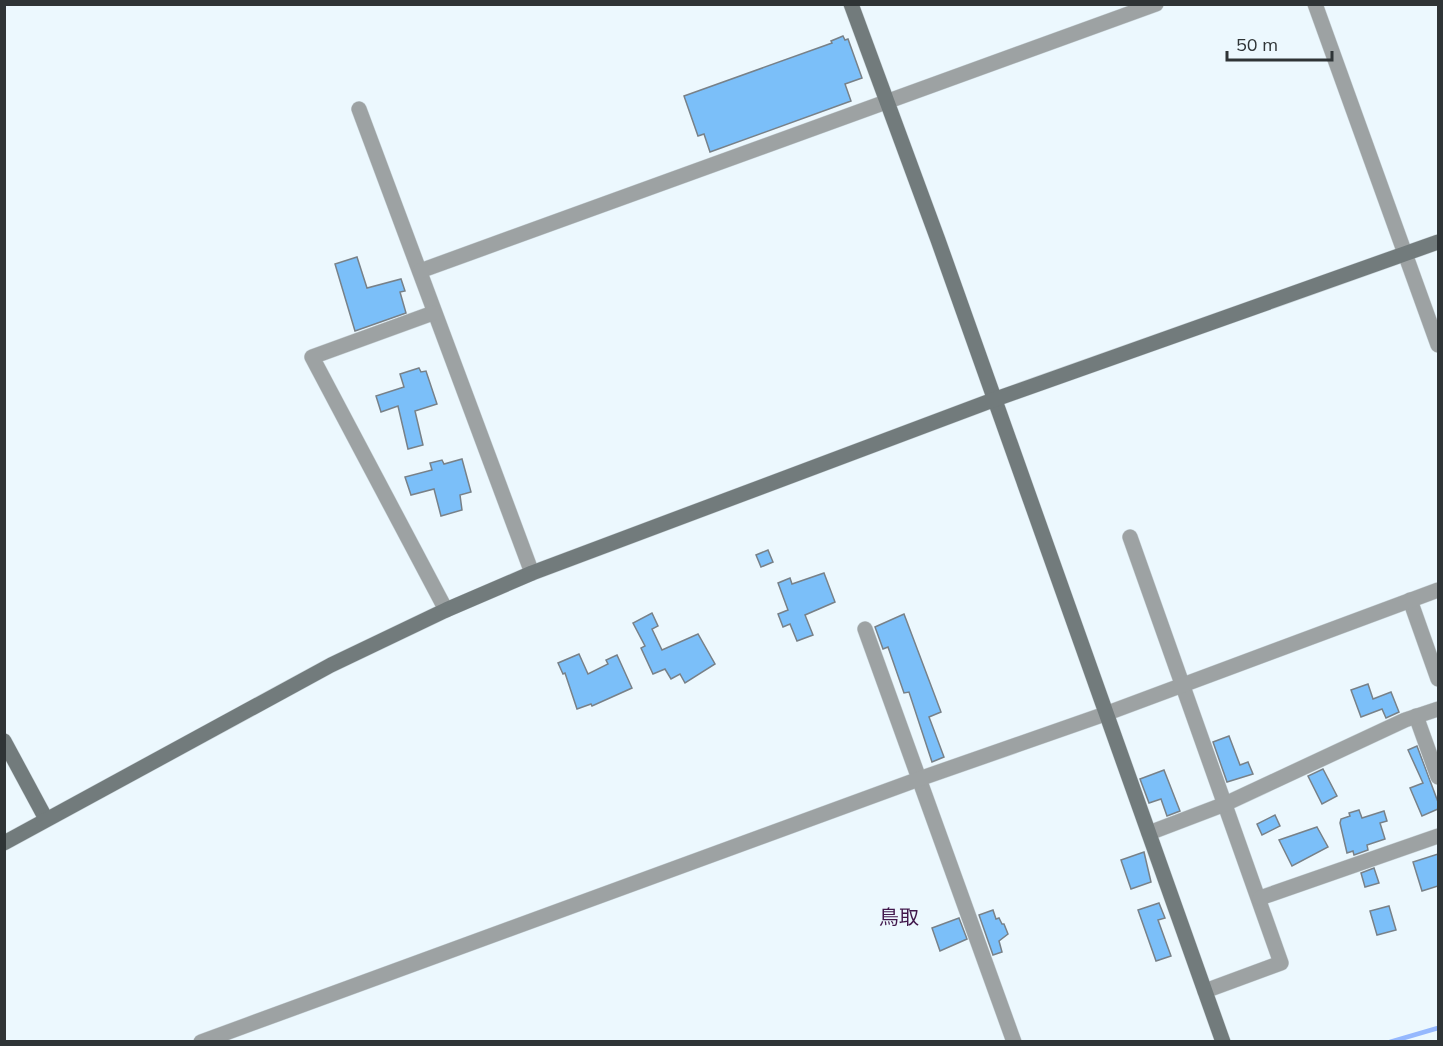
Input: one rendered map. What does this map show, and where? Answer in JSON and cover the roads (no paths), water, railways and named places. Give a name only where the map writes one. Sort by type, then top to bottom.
[{"type":"street","points":[[850,4],[1223,1041]]},
{"type":"street","points":[[420,271],[1156,4]]},
{"type":"street","points":[[1315,4],[1438,345]]},
{"type":"street","points":[[359,109],[420,271],[433,313],[532,573]]},
{"type":"street","points":[[4,843],[331,664],[532,573],[993,400],[1438,242]]},
{"type":"street","points":[[433,313],[312,357],[446,610]]},
{"type":"street","points":[[1130,537],[1181,686],[1260,898],[1281,963],[1205,991]]},
{"type":"street","points":[[201,1041],[919,779],[1105,714],[1438,590]]},
{"type":"street","points":[[1410,600],[1438,679]]},
{"type":"street","points":[[865,629],[1014,1041]]},
{"type":"street","points":[[1149,833],[1225,804],[1416,716],[1438,709]]},
{"type":"street","points":[[1416,716],[1438,777]]},
{"type":"street","points":[[4,741],[46,819]]},
{"type":"street","points":[[1260,898],[1438,836]]},
{"type":"waterway","points":[[1390,1042],[1438,1028]]},
{"type":"district","name":"鳥取","points":[[899,916]]}]
